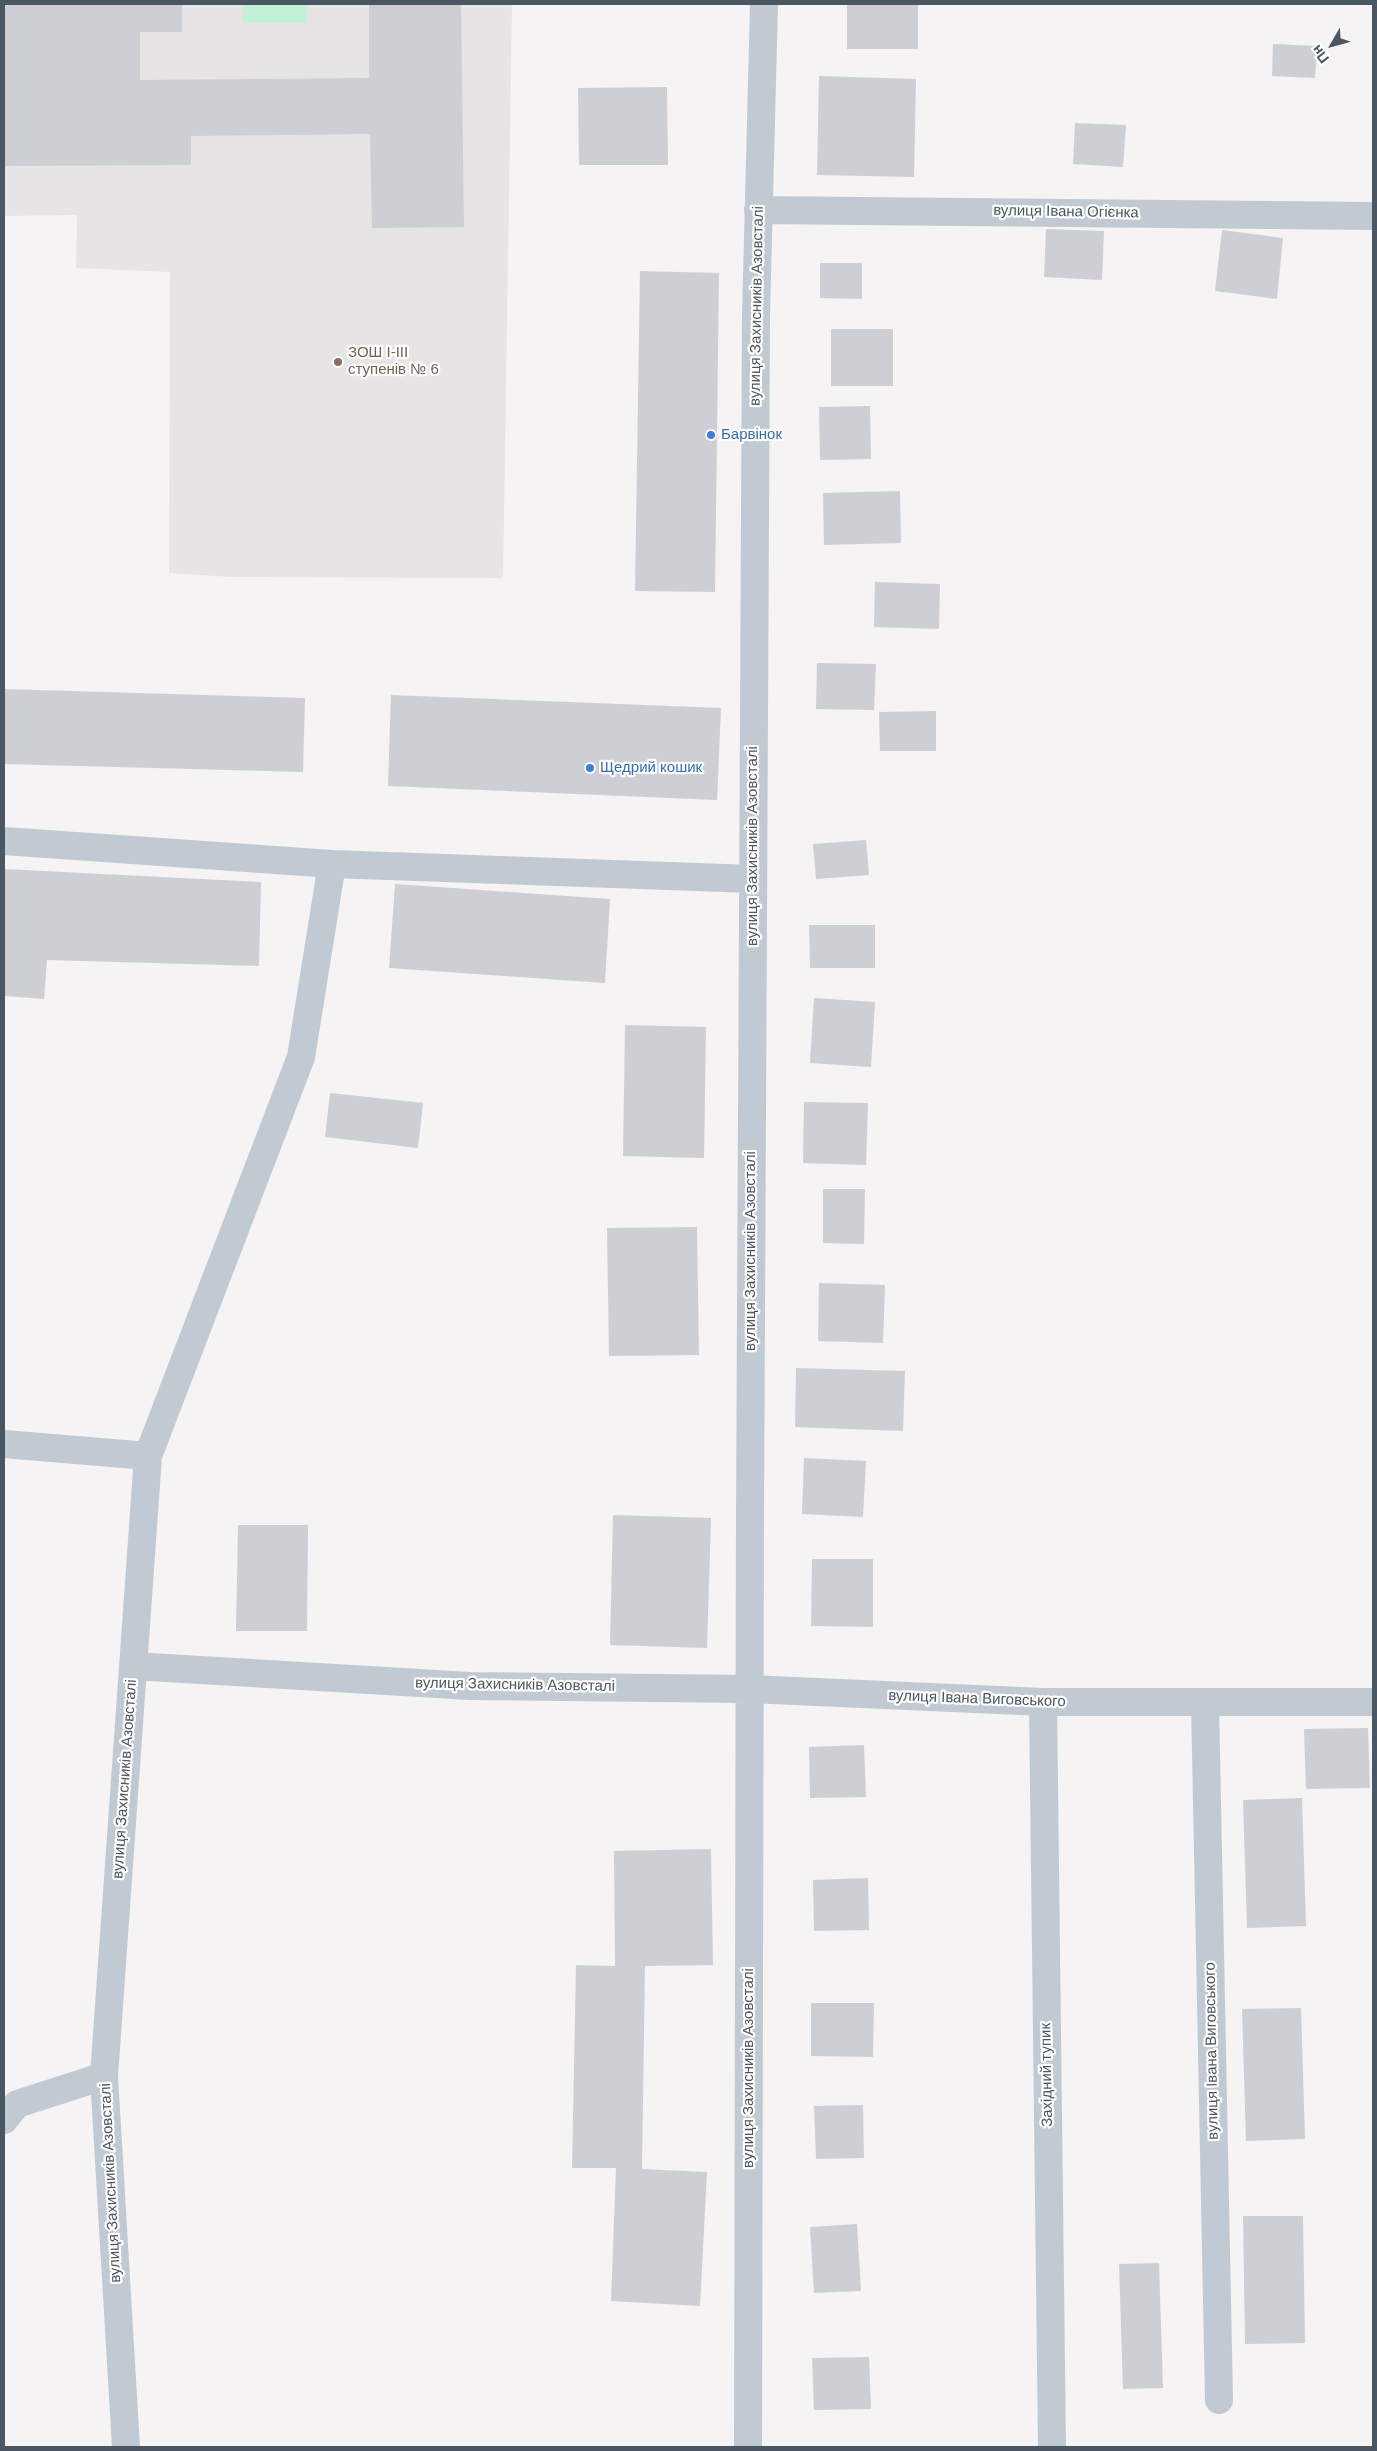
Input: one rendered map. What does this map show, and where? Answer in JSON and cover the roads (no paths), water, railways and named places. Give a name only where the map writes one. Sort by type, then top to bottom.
[{"type":"street","name":"вулиця Захисників Азовсталі","points":[[748,2447],[753,879],[758,210],[764,4]]},
{"type":"street","name":"вулиця Івана Огієнка","points":[[758,210],[1373,216]]},
{"type":"street","points":[[4,841],[332,864],[753,879]]},
{"type":"street","points":[[133,1666],[148,1456],[301,1057],[332,864]]},
{"type":"street","points":[[4,1444],[148,1456]]},
{"type":"street","name":"вулиця Захисників Азовсталі","points":[[126,2447],[104,2076],[133,1666],[470,1686],[749,1689]]},
{"type":"street","name":"вулиця Івана Виговського","points":[[749,1689],[1043,1702],[1373,1702]]},
{"type":"street","name":"Західний тупик","points":[[1043,1702],[1052,2447]]},
{"type":"street","name":"вулиця Івана Виговського","points":[[1205,1702],[1218,2400]]},
{"type":"street","points":[[4,2120],[17,2104],[104,2076]]},
{"type":"place","name":"ЗОШ I-III ступенів № 6","points":[[338,362]]},
{"type":"place","name":"Барвінок","points":[[711,435]]},
{"type":"place","name":"Щедрий кошик","points":[[590,768]]}]
